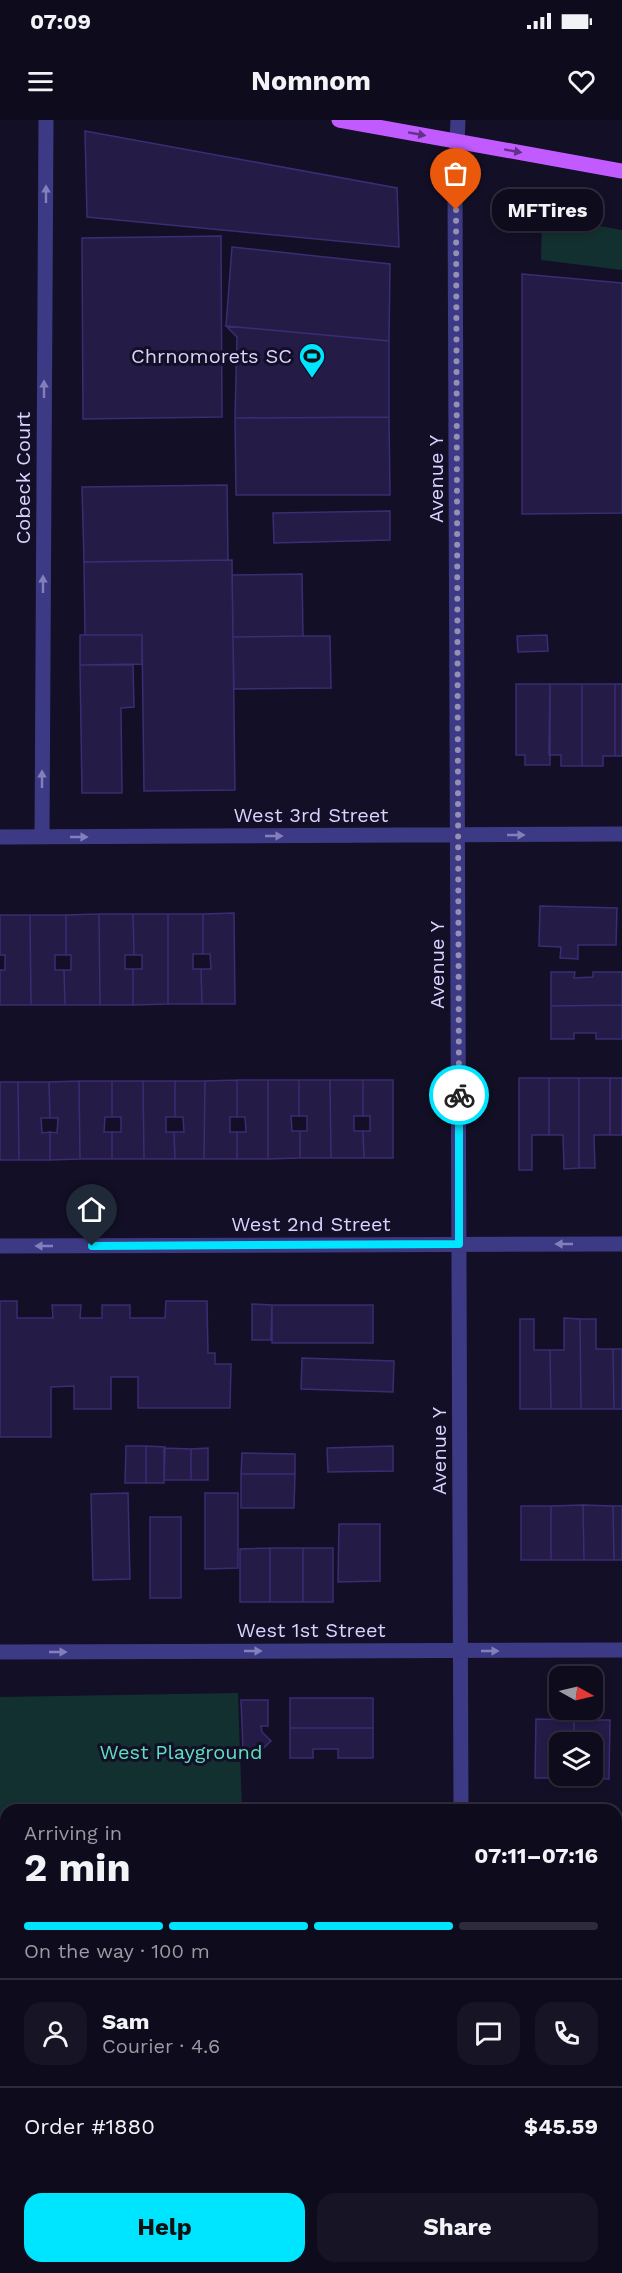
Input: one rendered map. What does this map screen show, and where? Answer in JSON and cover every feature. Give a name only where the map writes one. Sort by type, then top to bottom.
[{"type":"main road","points":[[339,120],[622,171]]},
{"type":"street","name":"Cobeck Court","points":[[42,837],[46,120]]},
{"type":"street","name":"Avenue Y","points":[[458,120],[455,141],[461,1804]]},
{"type":"street","name":"West 3rd Street","points":[[0,837],[622,834]]},
{"type":"street","name":"West 2nd Street","points":[[0,1246],[622,1244]]},
{"type":"street","name":"West 1st Street","points":[[0,1652],[622,1650]]},
{"type":"green space","points":[[542,216],[565,225],[566,220],[622,230],[622,270],[541,260]]},
{"type":"green space","name":"West Playground","points":[[238,1693],[242,1804],[0,1804],[0,1697]]},
{"type":"building","points":[[85,131],[397,188],[399,247],[87,217]]},
{"type":"building","points":[[221,236],[222,417],[83,419],[82,238]]},
{"type":"building","points":[[232,247],[390,264],[389,341],[226,326]]},
{"type":"building","points":[[522,274],[622,283],[622,513],[522,514]]},
{"type":"building","name":"Chrnomorets SC","points":[[226,326],[389,341],[389,417],[235,418],[237,337]]},
{"type":"building","points":[[389,417],[390,495],[236,495],[235,418]]},
{"type":"building","points":[[227,485],[228,560],[84,562],[82,487]]},
{"type":"building","points":[[390,511],[390,540],[274,543],[273,513]]},
{"type":"building","points":[[232,560],[235,790],[144,791],[142,635],[85,635],[84,562]]},
{"type":"building","points":[[302,574],[303,636],[233,637],[232,575]]},
{"type":"building","points":[[80,635],[142,635],[142,664],[80,665]]},
{"type":"building","points":[[547,635],[548,651],[518,652],[517,636]]},
{"type":"building","points":[[330,636],[331,688],[234,689],[233,637]]},
{"type":"building","points":[[80,665],[133,665],[134,707],[121,708],[122,793],[82,793]]},
{"type":"building","points":[[516,684],[550,684],[550,765],[525,765],[525,755],[516,755]]},
{"type":"building","points":[[550,684],[582,684],[582,766],[561,766],[561,755],[549,755]]},
{"type":"building","points":[[582,684],[615,684],[615,756],[603,756],[603,766],[582,766]]},
{"type":"building","points":[[615,684],[622,684],[622,756],[615,756]]},
{"type":"building","points":[[540,906],[617,908],[616,945],[578,945],[578,959],[560,958],[561,947],[539,946]]},
{"type":"building","points":[[234,913],[235,1004],[202,1004],[201,969],[211,969],[210,954],[203,954],[203,914]]},
{"type":"building","points":[[99,914],[133,914],[134,955],[125,955],[125,969],[133,969],[133,1005],[100,1005]]},
{"type":"building","points":[[99,914],[100,1005],[65,1005],[64,970],[71,970],[71,955],[66,955],[66,915]]},
{"type":"building","points":[[133,914],[168,914],[168,1004],[133,1005],[133,969],[142,969],[142,955],[134,955]]},
{"type":"building","points":[[168,914],[203,914],[203,954],[193,954],[193,969],[201,969],[202,1004],[168,1004]]},
{"type":"building","points":[[0,915],[30,915],[31,1005],[0,1005],[0,970],[5,970],[5,955],[0,955]]},
{"type":"building","points":[[30,915],[66,915],[66,955],[55,955],[55,970],[64,970],[65,1005],[31,1005]]},
{"type":"building","points":[[551,972],[575,972],[574,978],[593,977],[593,972],[622,972],[622,1005],[551,1006]]},
{"type":"building","points":[[622,1005],[622,1039],[596,1039],[596,1033],[574,1033],[574,1039],[551,1039],[551,1006]]},
{"type":"building","points":[[519,1078],[549,1078],[549,1135],[532,1135],[532,1170],[519,1170]]},
{"type":"building","points":[[549,1078],[579,1078],[579,1168],[564,1169],[563,1135],[549,1135]]},
{"type":"building","points":[[579,1078],[610,1078],[610,1135],[594,1135],[595,1168],[579,1168]]},
{"type":"building","points":[[610,1078],[622,1078],[622,1135],[610,1135]]},
{"type":"building","points":[[237,1080],[268,1080],[268,1159],[237,1159],[237,1132],[246,1132],[245,1117],[237,1117]]},
{"type":"building","points":[[237,1080],[237,1117],[230,1117],[230,1132],[237,1132],[237,1159],[204,1159],[205,1081]]},
{"type":"building","points":[[268,1080],[299,1080],[299,1116],[291,1116],[292,1131],[300,1131],[300,1158],[268,1159]]},
{"type":"building","points":[[299,1080],[330,1080],[331,1158],[300,1158],[300,1131],[307,1131],[307,1116],[299,1116]]},
{"type":"building","points":[[330,1080],[363,1080],[363,1116],[354,1116],[354,1131],[363,1131],[364,1158],[331,1158]]},
{"type":"building","points":[[363,1080],[393,1080],[393,1158],[364,1158],[363,1131],[370,1131],[370,1116],[363,1116]]},
{"type":"building","points":[[79,1081],[112,1081],[112,1117],[105,1117],[104,1132],[112,1132],[112,1159],[80,1159]]},
{"type":"building","points":[[79,1081],[80,1159],[50,1160],[50,1132],[57,1133],[58,1118],[50,1118],[49,1082]]},
{"type":"building","points":[[112,1081],[143,1081],[144,1159],[112,1159],[112,1132],[121,1132],[121,1117],[112,1117]]},
{"type":"building","points":[[143,1081],[175,1081],[175,1117],[166,1117],[166,1132],[174,1132],[175,1159],[144,1159]]},
{"type":"building","points":[[175,1081],[205,1081],[204,1159],[175,1159],[174,1132],[184,1132],[183,1117],[175,1117]]},
{"type":"building","points":[[0,1082],[18,1082],[19,1160],[0,1160]]},
{"type":"building","points":[[18,1082],[49,1082],[50,1118],[41,1118],[42,1133],[50,1132],[50,1160],[19,1160]]},
{"type":"building","points":[[0,1301],[17,1301],[17,1318],[53,1318],[52,1305],[81,1305],[80,1318],[102,1318],[102,1305],[130,1305],[130,1318],[165,1318],[166,1301],[207,1301],[208,1353],[215,1353],[215,1364],[231,1364],[230,1408],[138,1408],[138,1377],[111,1377],[111,1409],[74,1409],[74,1386],[51,1387],[51,1437],[0,1437]]},
{"type":"building","points":[[252,1304],[272,1305],[271,1340],[252,1340]]},
{"type":"building","points":[[272,1305],[373,1305],[373,1343],[272,1343]]},
{"type":"building","points":[[564,1318],[580,1319],[581,1409],[551,1409],[550,1350],[564,1350]]},
{"type":"building","points":[[520,1319],[534,1319],[534,1350],[550,1350],[551,1409],[520,1409]]},
{"type":"building","points":[[580,1319],[596,1319],[596,1349],[613,1349],[614,1409],[581,1409]]},
{"type":"building","points":[[613,1349],[622,1349],[622,1409],[614,1409]]},
{"type":"building","points":[[302,1358],[394,1361],[393,1392],[301,1389]]},
{"type":"building","points":[[126,1446],[146,1446],[146,1483],[125,1483]]},
{"type":"building","points":[[146,1446],[165,1447],[164,1483],[146,1483]]},
{"type":"building","points":[[393,1446],[393,1471],[328,1472],[327,1448]]},
{"type":"building","points":[[164,1448],[191,1449],[191,1480],[164,1480]]},
{"type":"building","points":[[208,1448],[208,1480],[191,1480],[191,1449]]},
{"type":"building","points":[[242,1453],[295,1454],[295,1474],[241,1474]]},
{"type":"building","points":[[241,1474],[295,1474],[294,1508],[241,1508]]},
{"type":"building","points":[[128,1493],[130,1579],[93,1580],[91,1494]]},
{"type":"building","points":[[205,1493],[238,1493],[238,1568],[205,1569]]},
{"type":"building","points":[[583,1505],[613,1506],[614,1560],[584,1560]]},
{"type":"building","points":[[583,1505],[584,1560],[551,1560],[551,1506]]},
{"type":"building","points":[[521,1506],[551,1506],[551,1560],[521,1560]]},
{"type":"building","points":[[613,1506],[622,1506],[622,1560],[614,1560]]},
{"type":"building","points":[[150,1517],[181,1517],[181,1598],[150,1598]]},
{"type":"building","points":[[339,1524],[380,1524],[380,1581],[338,1582]]},
{"type":"building","points":[[270,1548],[303,1548],[303,1602],[270,1602]]},
{"type":"building","points":[[270,1548],[270,1602],[240,1602],[240,1549]]},
{"type":"building","points":[[303,1548],[333,1548],[333,1602],[303,1602]]},
{"type":"building","points":[[290,1698],[373,1698],[373,1728],[290,1728]]},
{"type":"building","points":[[241,1700],[268,1700],[268,1726],[261,1726],[262,1732],[271,1741],[252,1759],[243,1750]]},
{"type":"building","points":[[536,1719],[574,1720],[574,1732],[549,1732],[549,1778],[535,1778]]},
{"type":"building","points":[[574,1720],[610,1720],[609,1779],[603,1779],[603,1732],[574,1732]]},
{"type":"building","points":[[290,1728],[373,1728],[373,1758],[338,1758],[338,1749],[313,1749],[313,1758],[290,1758]]},
{"type":"building","points":[[284,1803],[374,1803],[374,1804]]},
{"type":"way so far","points":[[456,210],[459,1095]]},
{"type":"place","name":"MFTires","points":[[456,210]]},
{"type":"place","name":"Chrnomorets SC","points":[[312,379]]},
{"type":"route","points":[[92,1246],[459,1244],[459,1095]]}]
